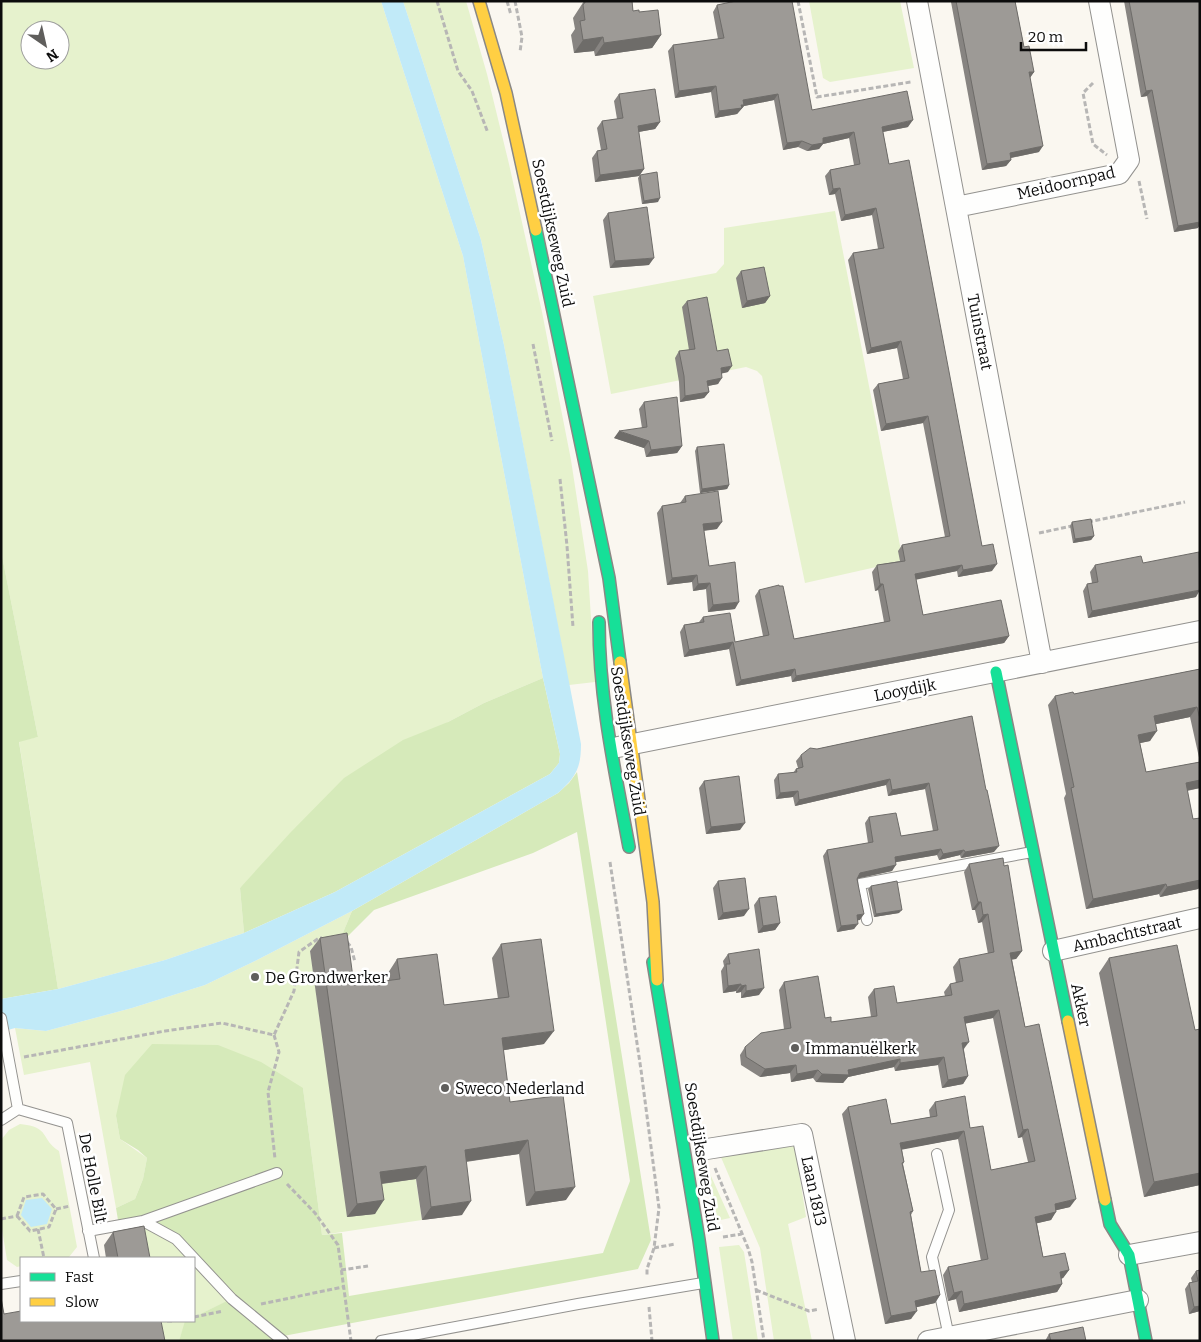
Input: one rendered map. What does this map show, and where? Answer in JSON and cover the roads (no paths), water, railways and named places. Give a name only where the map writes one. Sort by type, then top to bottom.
[{"type":"main road","name":"Soestdijkseweg Zuid","points":[[479,1],[506,92],[609,578],[620,747],[630,856]]},
{"type":"main road","name":"Soestdijkseweg Zuid","points":[[586,474],[595,567]]},
{"type":"main road","name":"Soestdijkseweg Zuid","points":[[598,611],[602,687],[620,747],[653,902],[657,980]]},
{"type":"main road","name":"Akker","points":[[996,672],[1110,1224],[1129,1255],[1146,1341]]},
{"type":"main road","name":"Soestdijkseweg Zuid","points":[[642,914],[657,980],[699,1240],[713,1341]]},
{"type":"street","name":"Tuinstraat","points":[[917,1],[1042,663]]},
{"type":"street","name":"Meidoornpad","points":[[956,207],[1120,174],[1129,160],[1099,1]]},
{"type":"street","name":"Looydijk","points":[[620,747],[1200,631]]},
{"type":"street","name":"Ambachtstraat","points":[[1054,951],[1200,918]]},
{"type":"street","name":"Laan 1813","points":[[707,1149],[802,1134],[845,1341]]},
{"type":"street","points":[[1129,1255],[1200,1242]]},
{"type":"street","points":[[928,1341],[1138,1300]]},
{"type":"lane","points":[[867,920],[860,884],[1033,852]]},
{"type":"lane","points":[[1,1018],[18,1109],[1,1120]]},
{"type":"lane","name":"De Holle Bilt","points":[[18,1109],[66,1123],[94,1257]]},
{"type":"lane","points":[[937,1154],[949,1210],[932,1256],[949,1337]]},
{"type":"lane","points":[[88,1231],[143,1221],[278,1173]]},
{"type":"lane","points":[[143,1221],[176,1239],[193,1257]]},
{"type":"lane","points":[[195,1259],[232,1299],[283,1341]]},
{"type":"lane","points":[[1,1284],[20,1281]]},
{"type":"lane","points":[[381,1341],[578,1304],[704,1283]]},
{"type":"water","points":[[381,1],[403,1],[481,240],[504,345],[581,744],[578,766],[573,777],[558,793],[352,911],[205,985],[132,1008],[46,1031],[15,1028],[1,1032],[1,999],[58,989],[165,960],[244,933],[335,892],[550,774],[559,763],[560,754],[543,678],[463,256]]},
{"type":"water","points":[[42,1198],[52,1209],[47,1224],[31,1227],[21,1215],[26,1200]]},
{"type":"place","name":"De Grondwerker","points":[[255,977]]},
{"type":"place","name":"Immanuëlkerk","points":[[795,1048]]},
{"type":"place","name":"Sweco Nederland","points":[[445,1088]]}]
